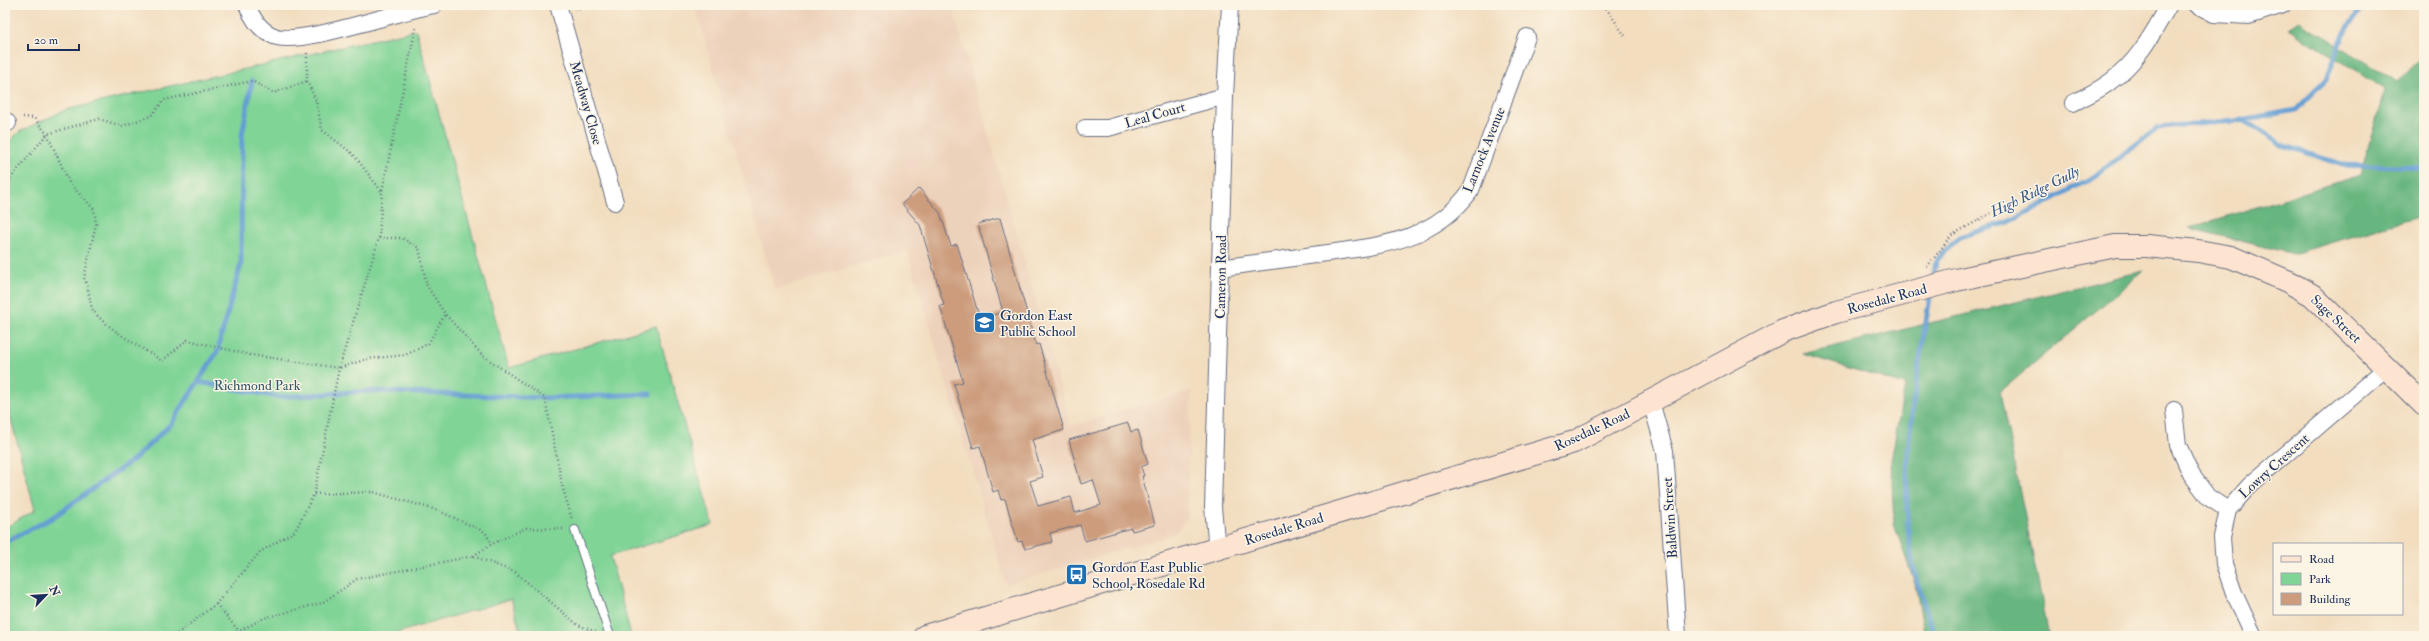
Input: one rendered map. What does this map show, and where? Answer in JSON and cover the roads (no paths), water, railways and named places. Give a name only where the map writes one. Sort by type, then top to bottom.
[{"type":"street","name":"Meadway Close","points":[[558,5],[615,202]]},
{"type":"street","name":"Cameron Road","points":[[1217,550],[1213,508],[1225,96],[1230,5]]},
{"type":"street","points":[[2073,102],[2111,82],[2128,68],[2149,40],[2169,5]]},
{"type":"street","points":[[2197,5],[2214,14],[2249,16],[2283,5]]},
{"type":"street","points":[[249,12],[275,37],[306,38],[426,6]]},
{"type":"street","name":"Larnock Avenue","points":[[1221,268],[1386,245],[1426,230],[1444,220],[1459,207],[1471,190],[1528,37]]},
{"type":"street","name":"Leal Court","points":[[1085,128],[1108,128],[1225,96]]},
{"type":"street","name":"Rosedale Road","points":[[925,636],[1217,550],[1579,440],[1783,331],[1836,312],[1956,280],[2115,246],[2154,246],[2198,251],[2231,257]]},
{"type":"street","name":"Sage Street","points":[[2231,257],[2287,281],[2312,295],[2424,405]]},
{"type":"street","name":"Lowry Crescent","points":[[2254,636],[2234,594],[2224,564],[2222,537],[2228,510],[2250,485],[2386,368]]},
{"type":"street","name":"Baldwin Street","points":[[1651,402],[1665,451],[1678,636]]},
{"type":"street","points":[[2174,410],[2178,445],[2191,474],[2208,498],[2228,510]]},
{"type":"lane","points":[[575,530],[610,636]]},
{"type":"waterway","name":"High Ridge Gully","points":[[1933,280],[1936,261],[1959,237],[2009,222],[2097,175],[2158,127],[2235,121],[2296,110],[2326,80],[2344,34],[2363,5]]},
{"type":"waterway","points":[[219,344],[241,264],[242,135],[252,81]]},
{"type":"waterway","points":[[2242,119],[2280,144],[2342,165],[2424,168]]},
{"type":"waterway","name":"High Ridge Gully","points":[[1931,291],[1915,389],[1908,455],[1907,488],[1911,554],[1921,595],[1935,636]]},
{"type":"waterway","points":[[198,382],[219,349]]},
{"type":"waterway","points":[[5,542],[52,518],[133,460],[171,424],[198,382],[279,397],[368,391],[545,398],[651,394]]},
{"type":"place","name":"Gordon East Public School","points":[[985,323]]},
{"type":"place","name":"Gordon East Public School, Rosedale Rd","points":[[1076,575]]},
{"type":"park label","name":"Richmond Park","points":[[257,385]]}]
